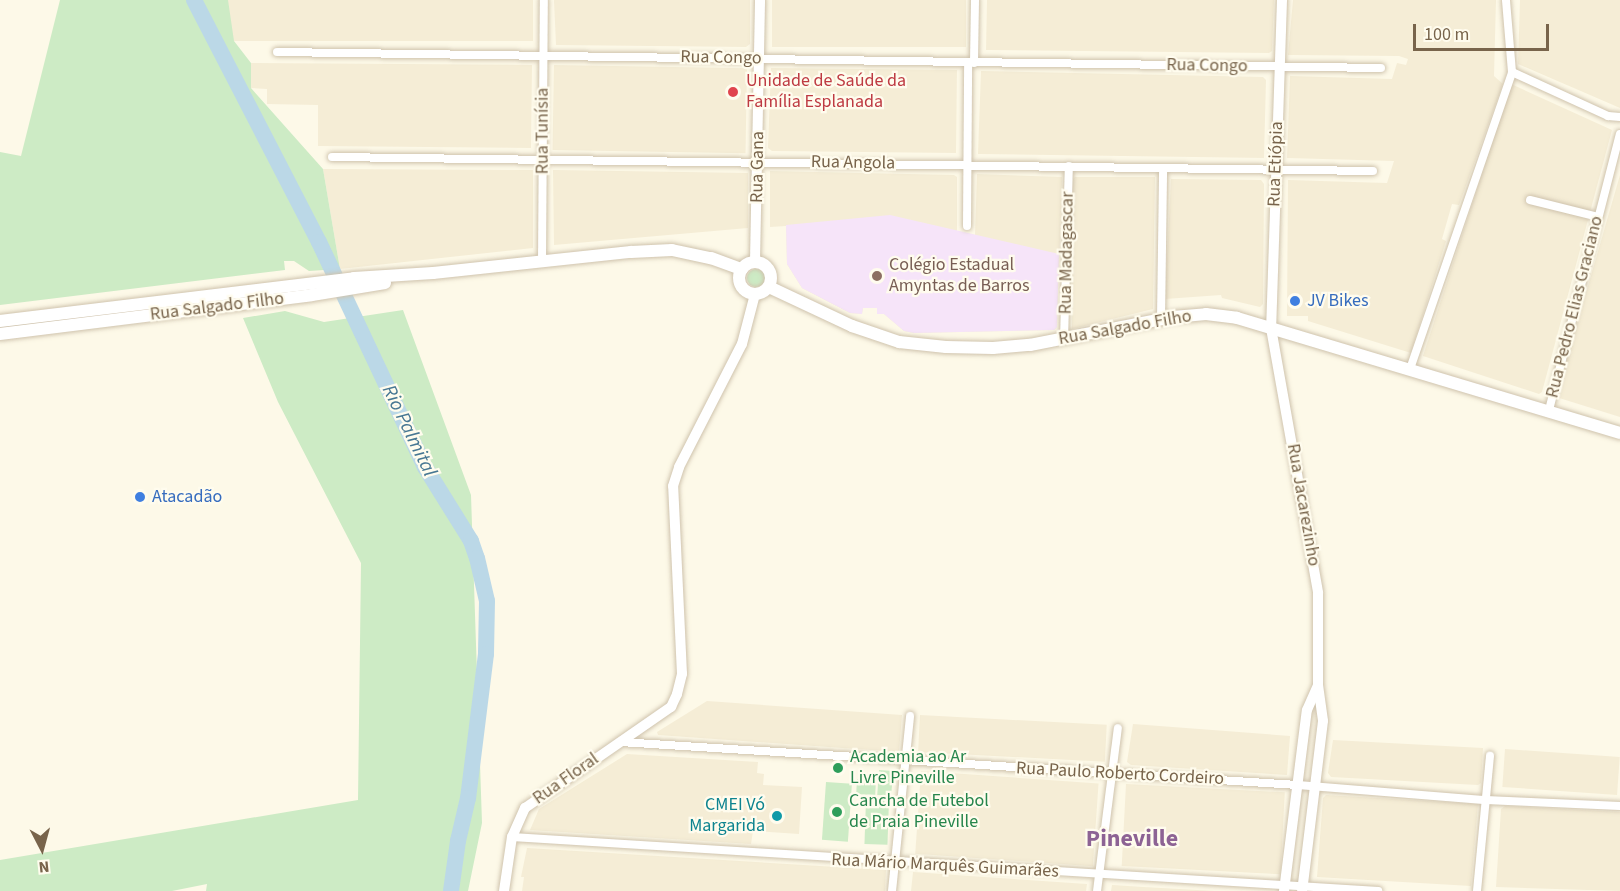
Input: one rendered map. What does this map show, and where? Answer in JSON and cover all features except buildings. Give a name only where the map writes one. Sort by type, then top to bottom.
[{"type":"main road","name":"Rua Salgado Filho","points":[[0,334],[433,273],[672,250],[711,258],[742,269]]},
{"type":"main road","points":[[755,262],[764,264],[770,271],[772,279],[769,287],[763,293],[754,294],[741,286],[739,278],[742,269],[755,262]]},
{"type":"main road","name":"Rua Salgado Filho","points":[[769,287],[852,326],[899,342],[993,348],[1064,340],[1161,319],[1206,314],[1237,318],[1620,433]]},
{"type":"main road","name":"Rua Salgado Filho","points":[[0,321],[312,289]]},
{"type":"street","name":"Rua Tunísia","points":[[542,262],[543,0]]},
{"type":"street","name":"Rua Gana","points":[[755,262],[760,0]]},
{"type":"street","points":[[967,226],[975,0]]},
{"type":"street","name":"Rua Etiópia","points":[[1271,327],[1282,0]]},
{"type":"street","points":[[1410,369],[1512,72],[1506,0]]},
{"type":"street","name":"Rua Congo","points":[[277,52],[1381,68]]},
{"type":"street","points":[[1512,72],[1608,116],[1620,117]]},
{"type":"street","name":"Rua Pedro Elias Graciano","points":[[1549,410],[1620,134]]},
{"type":"street","name":"Rua Angola","points":[[332,158],[968,164],[1373,171]]},
{"type":"street","name":"Rua Madagascar","points":[[1064,340],[1069,166]]},
{"type":"street","points":[[1161,319],[1164,168]]},
{"type":"street","points":[[1530,200],[1598,217]]},
{"type":"street","name":"Rua Floral","points":[[504,891],[512,837],[525,808],[671,707],[677,694],[682,674],[673,486],[679,467],[742,344],[754,294]]},
{"type":"street","name":"Rua Jacarezinho","points":[[1271,327],[1318,593],[1318,685],[1323,721],[1302,889]]},
{"type":"street","name":"Rua Jacarezinho","points":[[1285,888],[1307,710],[1318,685]]},
{"type":"street","points":[[892,891],[910,716]]},
{"type":"street","points":[[1097,891],[1118,728]]},
{"type":"street","name":"Rua Paulo Roberto Cordeiro","points":[[619,742],[905,762],[1298,785],[1486,800],[1620,806]]},
{"type":"street","points":[[1477,891],[1490,756]]},
{"type":"street","name":"Rua Mário Marquês Guimarães","points":[[512,837],[1285,888],[1378,891]]},
{"type":"shaded area","points":[[228,0],[533,0],[533,41],[228,41]]},
{"type":"shaded area","points":[[554,0],[750,0],[750,44],[746,47],[556,45]]},
{"type":"shaded area","points":[[772,0],[966,0],[966,47],[772,47]]},
{"type":"shaded area","points":[[987,0],[1274,0],[1272,51],[1269,53],[986,50]]},
{"type":"shaded area","points":[[1293,0],[1496,0],[1494,76],[1503,84],[1459,205],[1452,204],[1442,239],[1446,241],[1411,353],[1308,321],[1308,316],[1287,316],[1288,180],[1387,183],[1394,161],[1287,158],[1290,76],[1392,79],[1397,63],[1406,65],[1408,59],[1399,56],[1288,55]]},
{"type":"shaded area","points":[[1520,0],[1620,0],[1620,108],[1518,64]]},
{"type":"shaded area","points":[[251,63],[532,65],[531,148],[318,146],[318,105],[267,104],[267,89],[251,88]]},
{"type":"shaded area","points":[[554,65],[747,68],[745,153],[553,150]]},
{"type":"shaded area","points":[[771,68],[957,70],[956,153],[772,151],[768,148]]},
{"type":"shaded area","points":[[981,71],[1263,77],[1266,80],[1264,158],[978,154]]},
{"type":"shaded area","points":[[1511,84],[1612,130],[1542,392],[1539,394],[1423,356]]},
{"type":"shaded area","points":[[323,169],[533,170],[533,248],[340,269]]},
{"type":"shaded area","points":[[553,170],[748,173],[748,228],[554,245]]},
{"type":"shaded area","points":[[770,171],[954,175],[957,177],[957,231],[975,235],[977,174],[1062,177],[1057,327],[1054,330],[914,333],[904,331],[884,314],[877,314],[877,308],[863,308],[862,314],[850,313],[802,288],[787,264],[786,226],[770,227]]},
{"type":"shaded area","points":[[1620,175],[1620,417],[1556,397]]},
{"type":"shaded area","points":[[1075,177],[1155,177],[1153,309],[1072,329],[1073,179]]},
{"type":"shaded area","points":[[1171,179],[1261,180],[1264,184],[1263,304],[1260,307],[1222,298],[1221,295],[1165,299]]},
{"type":"shaded area","name":"Colégio Estadual Amyntas de Barros","points":[[890,215],[1059,254],[1057,327],[1054,330],[914,333],[904,331],[884,314],[877,314],[877,308],[863,308],[862,314],[850,313],[802,288],[787,264],[786,225]]},
{"type":"shaded area","points":[[707,701],[902,715],[899,752],[658,735],[657,732]]},
{"type":"shaded area","points":[[920,715],[1107,725],[1105,762],[918,752]]},
{"type":"shaded area","points":[[1133,724],[1290,736],[1287,775],[1131,765],[1127,762]]},
{"type":"shaded area","points":[[1333,740],[1483,748],[1481,783],[1478,785],[1331,777],[1328,773]]},
{"type":"shaded area","points":[[1505,749],[1620,757],[1617,795],[1502,787]]},
{"type":"shaded area","points":[[627,754],[758,762],[757,773],[764,774],[763,785],[802,787],[799,834],[753,831],[751,844],[530,830],[539,809]]},
{"type":"shaded area","points":[[921,771],[1099,783],[1093,866],[915,854]]},
{"type":"shaded area","points":[[1126,784],[1285,792],[1280,874],[1122,866]]},
{"type":"shaded area","points":[[1326,795],[1478,804],[1471,886],[1317,877],[1323,798]]},
{"type":"shaded area","points":[[1505,806],[1620,812],[1620,891],[1496,887],[1501,809]]},
{"type":"shaded area","points":[[527,848],[886,870],[885,891],[522,891],[524,877],[521,877]]},
{"type":"shaded area","points":[[913,872],[1087,884],[1086,891],[911,891]]},
{"type":"shaded area","points":[[1112,885],[1143,887],[1215,891],[1111,891]]},
{"type":"green space","points":[[60,0],[228,0],[234,41],[251,63],[251,88],[323,169],[340,269],[309,271],[294,261],[284,261],[285,270],[0,305],[0,152],[21,156]]},
{"type":"green space","points":[[756,269],[764,274],[765,278],[760,286],[756,287],[748,282],[747,278],[752,270]]},
{"type":"green space","points":[[403,310],[471,495],[482,823],[468,891],[206,891],[207,884],[172,891],[0,891],[0,860],[358,800],[361,563],[278,402],[243,318],[285,311],[324,322]]},
{"type":"green space","points":[[879,770],[893,771],[891,796],[877,795]]},
{"type":"green space","points":[[857,779],[876,780],[875,795],[856,794]]},
{"type":"green space","name":"Cancha de Futebol de Praia Pineville","points":[[826,782],[852,784],[848,842],[822,840]]},
{"type":"green space","points":[[866,800],[889,801],[887,845],[864,844]]},
{"type":"waterway","name":"Rio Palmital","points":[[194,0],[319,242],[425,467],[471,541],[477,558],[487,601],[486,654],[468,798],[458,841],[451,891]]},
{"type":"place","name":"Unidade de Saúde da Família Esplanada","points":[[733,92]]},
{"type":"place","name":"Colégio Estadual Amyntas de Barros","points":[[877,276]]},
{"type":"place","name":"JV Bikes","points":[[1295,301]]},
{"type":"place","name":"Atacadão","points":[[140,497]]},
{"type":"place","name":"Academia ao Ar Livre Pineville","points":[[838,768]]},
{"type":"place","name":"Cancha de Futebol de Praia Pineville","points":[[837,812]]},
{"type":"place","name":"CMEI Vó Margarida","points":[[777,816]]},
{"type":"district","name":"Pineville","points":[[1132,839]]}]
